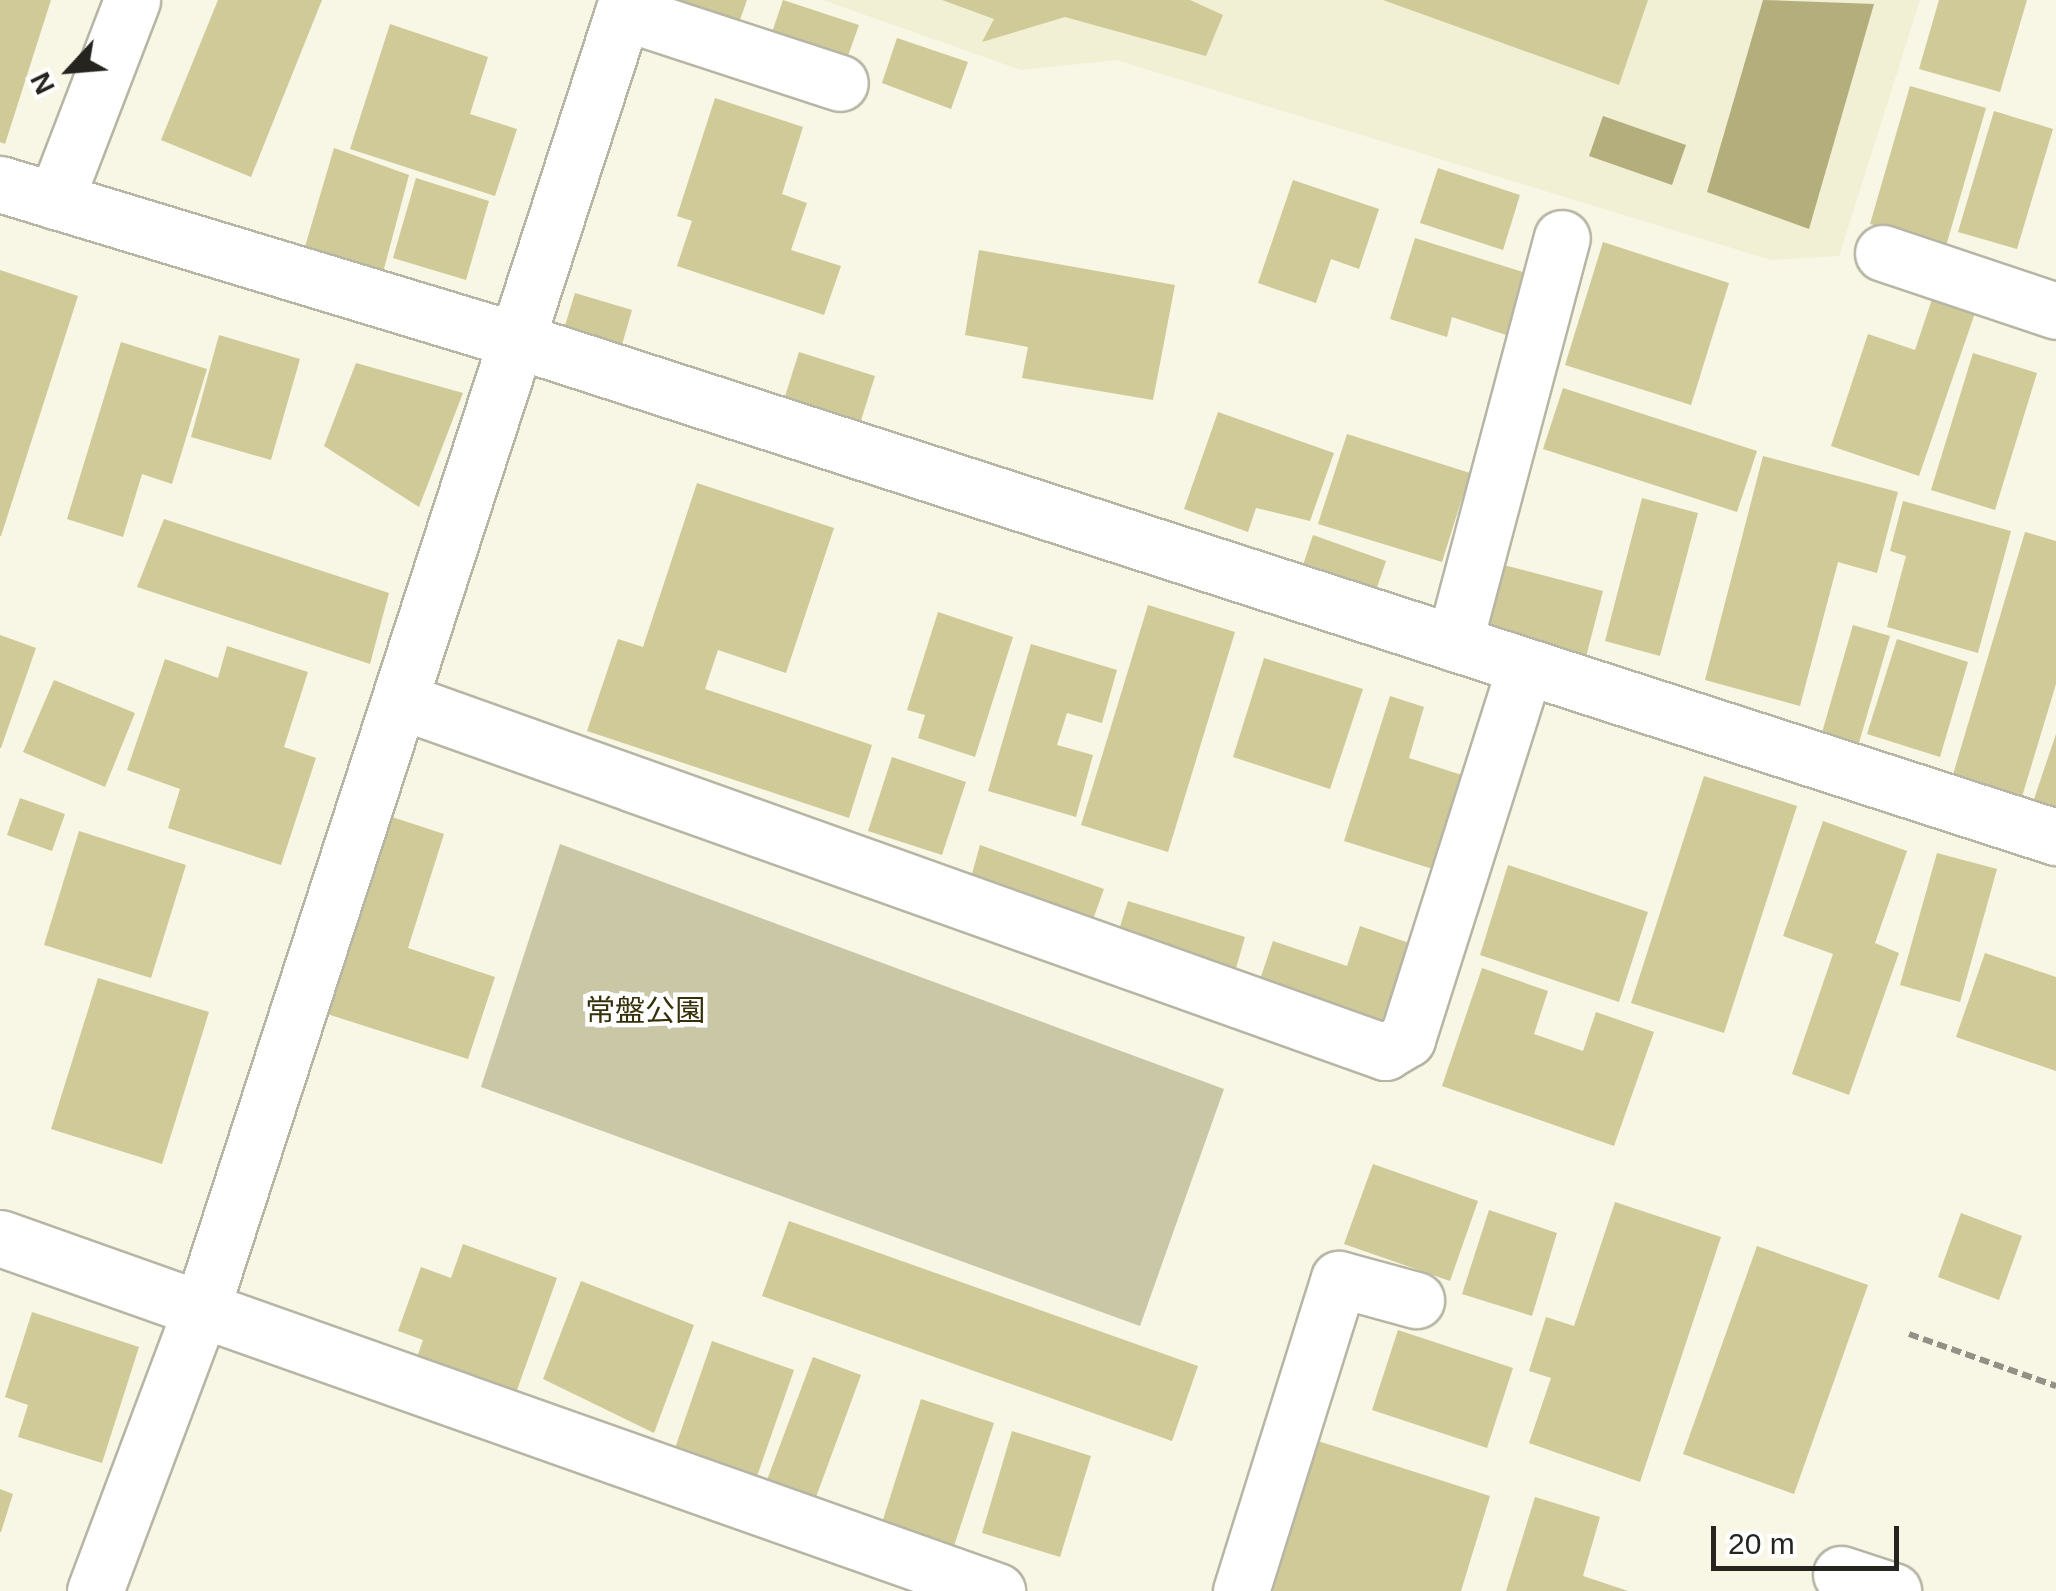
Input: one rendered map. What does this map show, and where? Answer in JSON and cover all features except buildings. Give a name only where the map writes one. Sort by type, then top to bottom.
[{"type":"street","points":[[55,201],[132,0]]},
{"type":"street","points":[[95,1591],[204,1304],[520,341],[625,6],[840,83]]},
{"type":"street","points":[[0,184],[520,341],[2056,837]]},
{"type":"street","points":[[1454,643],[1562,238]]},
{"type":"street","points":[[1883,253],[2056,311]]},
{"type":"street","points":[[401,701],[1385,1052],[1407,1039],[1526,666]]},
{"type":"street","points":[[0,1238],[204,1304],[997,1591]]},
{"type":"street","points":[[1241,1591],[1339,1278],[1416,1300]]},
{"type":"street","points":[[1841,1574],[1892,1591]]},
{"type":"path","points":[[1909,1334],[2056,1386]]},
{"type":"shaded area","points":[[823,0],[1920,0],[1839,256],[1771,260],[1116,60],[1021,70]]},
{"type":"shaded area","points":[[1763,0],[1874,4],[1809,229],[1707,192]]},
{"type":"shaded area","points":[[1603,116],[1686,145],[1672,185],[1589,156]]},
{"type":"green space","name":"常盤公園","points":[[560,844],[1224,1089],[1140,1326],[481,1087]]}]
